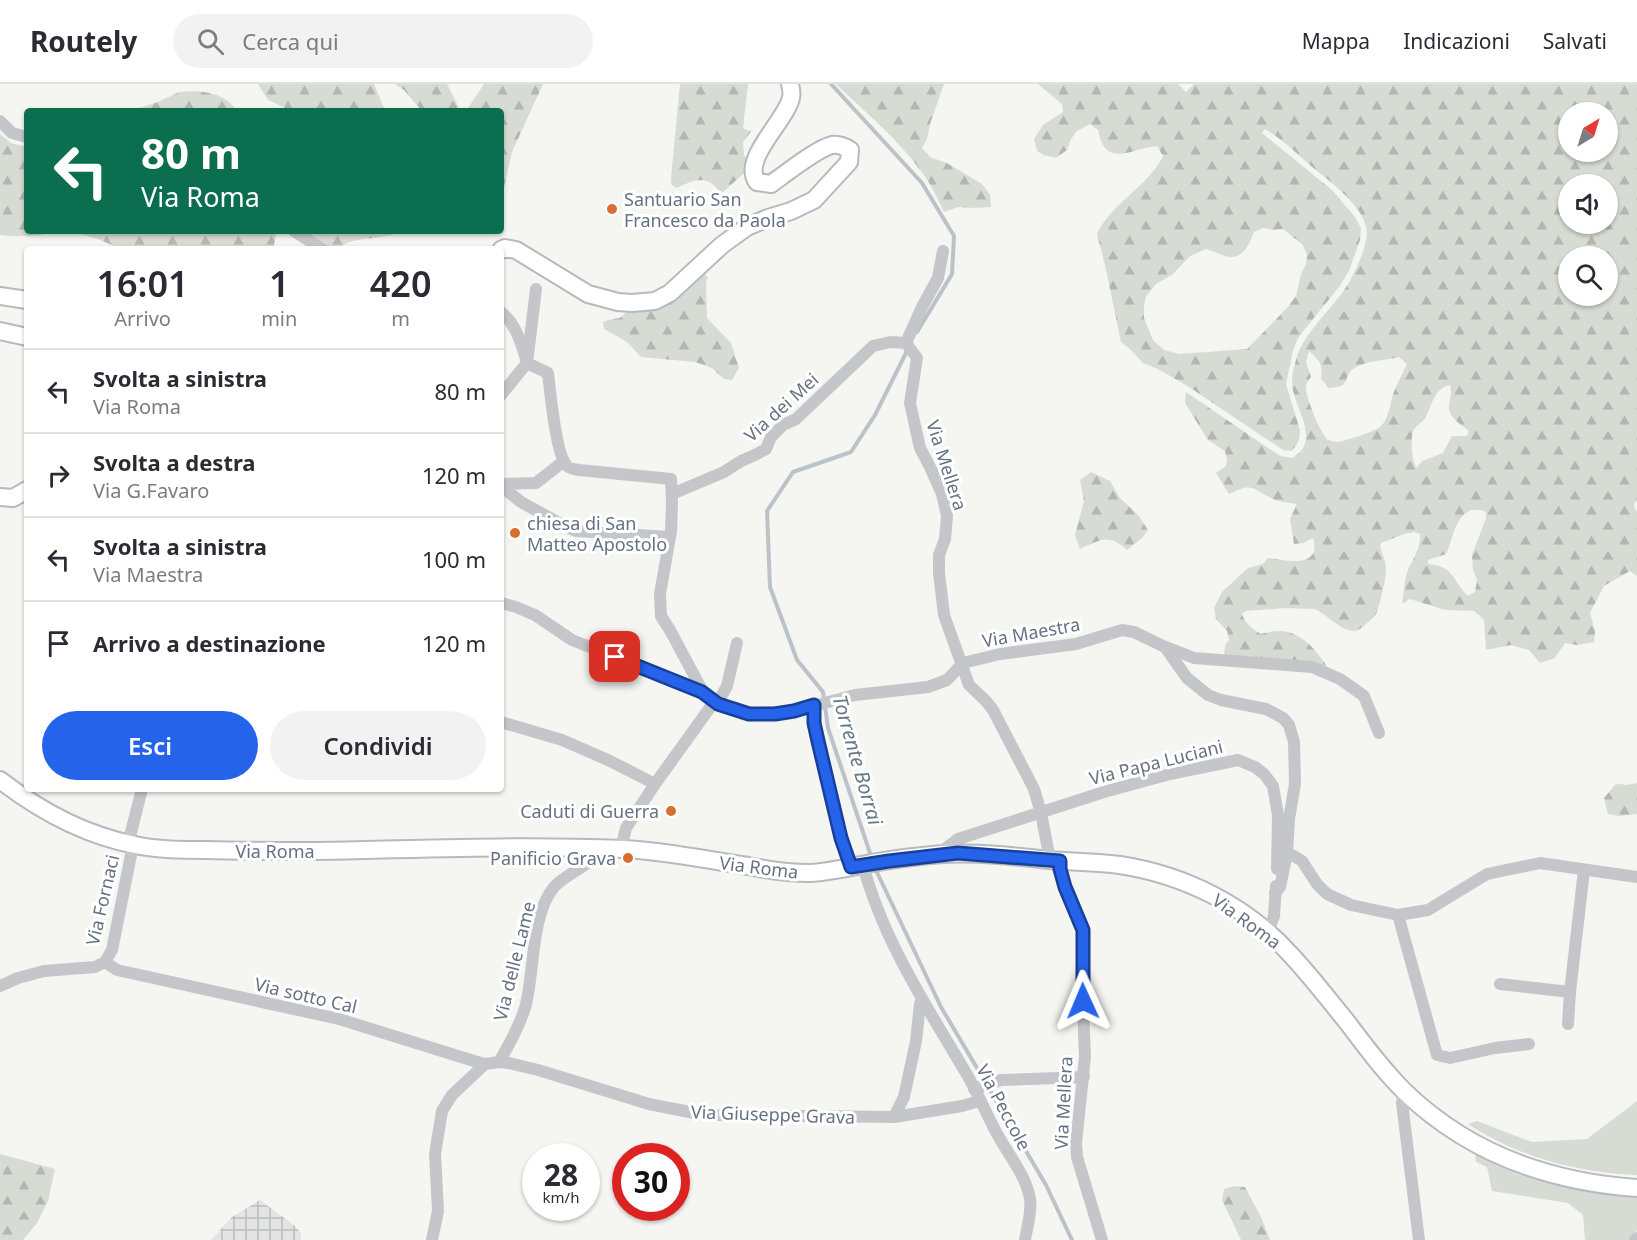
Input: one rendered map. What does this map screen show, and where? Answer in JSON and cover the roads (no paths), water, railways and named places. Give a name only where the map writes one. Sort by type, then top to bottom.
[{"type":"main road","points":[[504,248],[516,250],[588,294],[604,299],[632,303],[655,301],[670,293],[722,245],[747,227],[814,200],[849,162],[850,150],[842,145],[832,145],[817,152],[771,183],[757,182],[752,168],[792,97],[790,84]]},
{"type":"main road","points":[[0,296],[24,300]]},
{"type":"main road","points":[[0,331],[24,336]]},
{"type":"main road","points":[[0,496],[13,498],[24,495]]},
{"type":"main road","points":[[0,780],[21,796],[55,816],[90,832],[131,844]]},
{"type":"main road","name":"Via Roma","points":[[131,844],[160,849],[278,851],[621,849],[666,853],[785,872],[809,873],[937,855],[967,854],[1115,865],[1162,874],[1211,894],[1268,932],[1289,952],[1385,1070],[1404,1090],[1453,1129],[1506,1159],[1559,1177],[1588,1183],[1637,1188]]},
{"type":"street","points":[[0,121],[12,133],[24,136]]},
{"type":"street","points":[[298,234],[316,246]]},
{"type":"street","points":[[908,346],[922,307],[938,278],[944,251]]},
{"type":"street","points":[[504,391],[527,363],[536,289]]},
{"type":"street","points":[[504,315],[521,341],[527,363],[548,373],[559,447],[564,461],[570,468],[671,479],[671,531],[660,594],[661,616],[702,692]]},
{"type":"street","name":"Via dei Mei","points":[[672,494],[724,472],[766,449],[771,437],[783,425],[796,419],[873,346],[890,342],[908,346]]},
{"type":"street","name":"Via Mellera","points":[[908,346],[917,358],[909,403],[920,448],[942,494],[947,516],[945,539],[939,555],[944,615],[969,685],[993,710],[1034,789],[1055,860],[1083,930],[1084,1077],[1076,1143],[1077,1157],[1102,1240]]},
{"type":"street","points":[[504,485],[536,483],[564,461]]},
{"type":"street","points":[[504,488],[521,502],[576,531],[669,537]]},
{"type":"street","name":"Via Maestra","points":[[504,604],[535,615],[572,640],[702,692],[715,703],[749,714],[775,714],[855,695],[928,687],[947,680],[963,663],[1000,654],[1076,644],[1122,630],[1134,632],[1165,647],[1187,678],[1208,695],[1221,700],[1266,709],[1283,718],[1288,725],[1294,742],[1295,778],[1287,854],[1280,887],[1275,893]]},
{"type":"street","points":[[621,849],[626,828],[655,784],[727,686],[737,643]]},
{"type":"street","points":[[1165,647],[1194,658],[1312,667],[1340,679],[1364,696],[1379,733]]},
{"type":"street","name":"Via Peccole","points":[[817,705],[814,723],[841,838],[860,865],[877,911],[922,999],[979,1092],[998,1136],[1024,1181],[1030,1202],[1025,1240]]},
{"type":"street","points":[[504,723],[562,740],[655,784]]},
{"type":"street","name":"Via Papa Luciani","points":[[937,855],[958,839],[1115,789],[1170,774],[1238,760],[1255,767],[1274,786],[1278,815],[1278,854],[1274,916],[1268,932]]},
{"type":"street","name":"Via Fornaci","points":[[0,986],[38,973],[90,969],[105,962],[112,950],[141,792]]},
{"type":"street","name":"Via delle Lame","points":[[499,1062],[511,1042],[525,1007],[538,926],[544,908],[553,889],[591,860],[593,849]]},
{"type":"street","points":[[1287,854],[1302,861],[1317,884],[1327,894],[1351,905],[1398,915],[1428,910],[1487,874],[1540,863],[1637,877]]},
{"type":"street","points":[[1568,1024],[1584,870]]},
{"type":"street","points":[[1398,915],[1437,1055],[1450,1058],[1496,1048],[1529,1044]]},
{"type":"street","name":"Via sotto Cal","points":[[105,962],[117,970],[339,1019],[485,1064],[499,1062]]},
{"type":"street","points":[[1500,984],[1570,992]]},
{"type":"street","points":[[894,1117],[904,1097],[922,999]]},
{"type":"street","name":"Via Giuseppe Grava","points":[[499,1062],[538,1070],[649,1104],[705,1115],[894,1117],[962,1106],[979,1092],[1001,1080],[1084,1077]]},
{"type":"street","points":[[432,1240],[438,1211],[435,1154],[442,1111],[452,1095],[485,1064]]},
{"type":"street","points":[[1404,1090],[1402,1103],[1419,1240]]},
{"type":"waterway","name":"Torrente Borrai","points":[[831,84],[922,183],[954,236],[952,274],[917,332]]},
{"type":"waterway","name":"Torrente Borrai","points":[[872,859],[828,728],[823,692],[797,660],[770,587],[767,511],[793,472],[851,452],[875,415],[908,349]]},
{"type":"waterway","name":"Torrente Borrai","points":[[874,866],[941,1007],[1046,1185],[1072,1240]]},
{"type":"place","name":"Santuario San Francesco da Paola","points":[[612,209]]},
{"type":"place","name":"chiesa di San Matteo Apostolo","points":[[515,533]]},
{"type":"place","name":"Caduti di Guerra","points":[[671,811]]},
{"type":"place","name":"Panificio Grava","points":[[628,858]]}]
